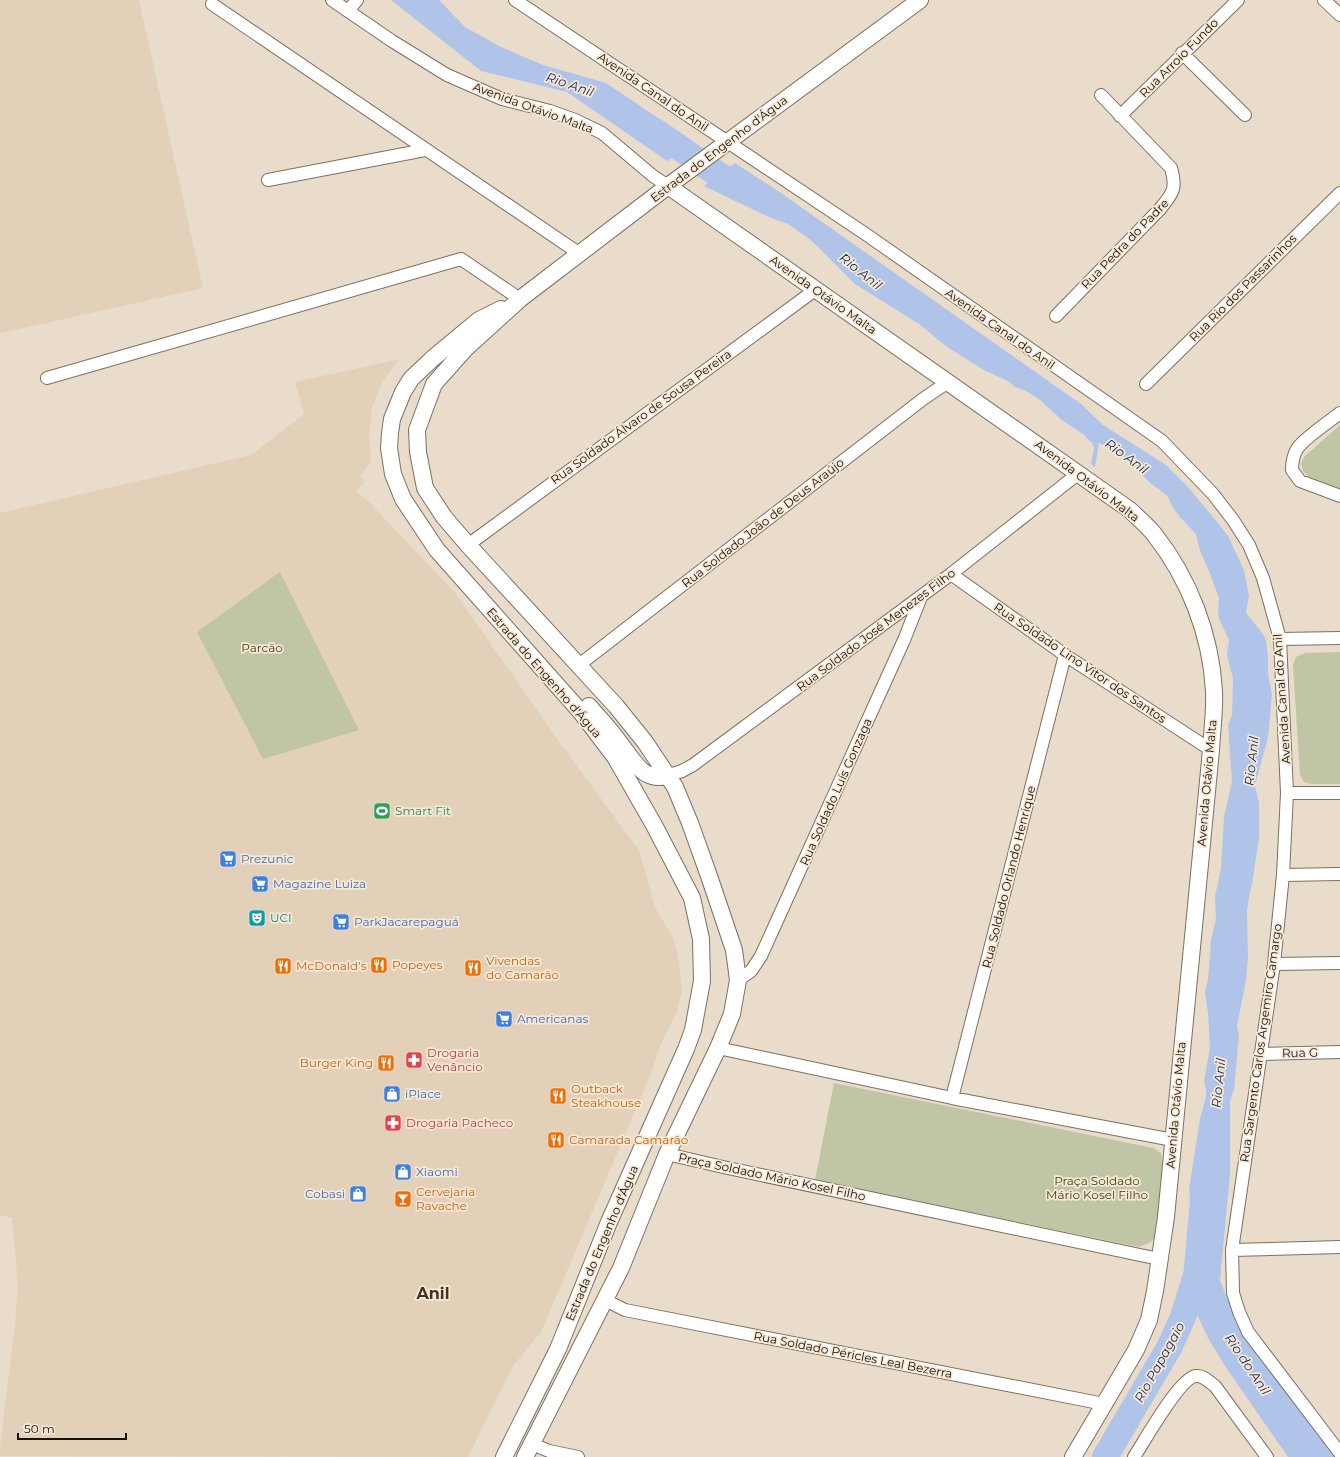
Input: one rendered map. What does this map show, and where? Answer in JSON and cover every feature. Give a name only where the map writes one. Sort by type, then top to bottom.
[{"type":"street","name":"Avenida Otávio Malta","points":[[332,0],[447,75],[502,99],[550,111],[602,133],[653,176],[672,183],[815,290],[1130,510],[1153,533],[1174,561],[1187,586],[1201,620],[1210,659],[1214,693],[1210,750],[1166,1217],[1149,1320],[1136,1350],[1073,1457]]},
{"type":"street","points":[[348,11],[357,0]]},
{"type":"street","name":"Avenida Canal do Anil","points":[[515,0],[724,146],[867,235],[1162,441],[1213,494],[1233,520],[1249,545],[1263,578],[1280,639],[1287,793]]},
{"type":"street","name":"Estrada do Engenho d'Água","points":[[528,1450],[621,1268],[667,1154],[718,1048],[732,1014],[738,980],[734,950],[709,876],[675,787],[666,776],[645,742],[616,706],[444,517],[425,488],[418,452],[417,430],[434,384],[466,348],[520,299],[672,183],[920,0]]},
{"type":"street","name":"Rua Arroio Fundo","points":[[1120,116],[1182,53],[1238,0]]},
{"type":"street","points":[[1324,0],[1340,15]]},
{"type":"street","points":[[212,4],[580,254]]},
{"type":"street","points":[[1182,53],[1245,115]]},
{"type":"street","name":"Rua Pedra do Padre","points":[[1056,316],[1160,209],[1172,195],[1175,181],[1171,168],[1101,96]]},
{"type":"street","points":[[268,180],[425,150]]},
{"type":"street","name":"Rua Rio dos Passarinhos","points":[[1146,384],[1340,193]]},
{"type":"street","points":[[47,378],[461,259],[520,299]]},
{"type":"street","name":"Rua Soldado Álvaro de Sousa Pereira","points":[[468,545],[815,290]]},
{"type":"street","name":"Estrada do Engenho d'Água","points":[[504,1457],[558,1349],[609,1222],[686,1049],[693,1030],[702,981],[701,939],[692,898],[654,825],[614,757],[580,711],[437,550],[403,499],[393,474],[389,448],[392,419],[397,405],[411,379],[479,320],[520,299]]},
{"type":"street","name":"Rua Soldado João de Deus Araújo","points":[[578,665],[917,404],[948,382]]},
{"type":"street","points":[[1340,413],[1317,430],[1297,448],[1292,459],[1292,470],[1300,481],[1340,496]]},
{"type":"street","name":"Rua Soldado José Menezes Filho","points":[[666,776],[682,771],[693,765],[951,574],[1079,473]]},
{"type":"street","name":"Rua Soldado Lino Vitor dos Santos","points":[[951,574],[1065,655],[1210,750]]},
{"type":"street","name":"Rua Soldado Luís Gonzaga","points":[[738,980],[751,972],[761,956],[904,640],[921,596]]},
{"type":"street","points":[[1280,639],[1340,638]]},
{"type":"street","name":"Rua Soldado Orlando Henrique","points":[[952,1098],[1065,655]]},
{"type":"street","points":[[536,661],[584,701],[619,741],[636,766],[652,776],[666,776]]},
{"type":"street","points":[[1287,793],[1340,793]]},
{"type":"street","name":"Rua Sargento Carlos Argemiro Camargo","points":[[1287,793],[1283,875],[1274,964],[1232,1250],[1233,1293],[1239,1312],[1248,1332],[1340,1453]]},
{"type":"street","points":[[1283,875],[1340,874]]},
{"type":"street","points":[[1274,964],[1340,963]]},
{"type":"street","points":[[718,1048],[952,1098],[1173,1140]]},
{"type":"street","name":"Rua G","points":[[1260,1054],[1340,1052]]},
{"type":"street","name":"Praça Soldado Mário Kosel Filho","points":[[667,1154],[731,1169],[1159,1259]]},
{"type":"street","points":[[1232,1250],[1340,1247]]},
{"type":"street","name":"Rua Soldado Péricles Leal Bezerra","points":[[605,1300],[625,1310],[1104,1404]]},
{"type":"street","points":[[1134,1457],[1172,1397],[1183,1384],[1190,1378],[1196,1376],[1206,1379],[1215,1386],[1267,1457]]},
{"type":"street","points":[[528,1450],[549,1451],[578,1457]]},
{"type":"shaded area","points":[[0,0],[139,0],[203,288],[0,333]]},
{"type":"shaded area","name":"ParkJacarepaguá","points":[[400,359],[382,382],[372,408],[369,436],[371,458],[370,464],[360,475],[365,482],[356,491],[371,504],[456,594],[562,746],[639,850],[655,907],[673,938],[678,956],[682,992],[676,1014],[662,1042],[645,1088],[541,1332],[513,1366],[468,1457],[0,1456],[18,1284],[12,1218],[0,1215],[0,513],[251,455],[304,414],[295,382]]},
{"type":"green space","points":[[1340,425],[1340,490],[1310,478],[1303,471],[1301,463],[1305,456]]},
{"type":"green space","name":"Parcão","points":[[280,572],[359,730],[263,759],[197,632]]},
{"type":"green space","points":[[1340,652],[1340,784],[1311,784],[1304,782],[1300,775],[1293,665],[1296,657],[1305,653]]},
{"type":"green space","name":"Praça Soldado Mário Kosel Filho","points":[[834,1083],[1153,1148],[1161,1153],[1163,1162],[1157,1235],[1151,1242],[1139,1247],[815,1180]]},
{"type":"water","points":[[391,0],[439,0],[465,27],[499,46],[543,65],[606,83],[694,142],[667,161],[567,92],[481,71]]},
{"type":"water","name":"Rio do Anil","points":[[735,163],[781,193],[1081,404],[1103,425],[1166,465],[1187,486],[1228,536],[1244,570],[1249,596],[1246,613],[1266,640],[1268,674],[1272,695],[1268,738],[1255,785],[1259,803],[1259,838],[1247,910],[1248,958],[1246,980],[1237,1026],[1239,1036],[1234,1089],[1230,1101],[1230,1175],[1220,1280],[1233,1314],[1245,1335],[1335,1457],[1288,1457],[1225,1366],[1208,1338],[1192,1304],[1186,1306],[1183,1280],[1190,1200],[1189,1189],[1200,1119],[1206,1097],[1204,1082],[1210,1047],[1205,992],[1208,980],[1211,940],[1216,919],[1215,896],[1221,869],[1224,817],[1232,781],[1228,725],[1232,715],[1233,679],[1227,654],[1229,640],[1220,621],[1218,613],[1219,598],[1200,551],[1196,534],[1173,508],[1168,497],[1150,483],[1128,460],[1099,443],[1095,467],[1091,464],[1094,448],[1092,443],[1083,434],[1063,421],[1040,400],[1026,391],[1015,387],[1008,381],[984,370],[947,347],[919,324],[855,284],[813,242],[788,224],[771,218],[704,186]]},
{"type":"waterway","name":"Rio Anil","points":[[655,131],[719,175],[750,191]]},
{"type":"waterway","name":"Rio Papagaio","points":[[1105,1457],[1170,1346],[1183,1317],[1197,1272]]},
{"type":"place","name":"Smart Fit","points":[[382,811]]},
{"type":"place","name":"Prezunic","points":[[228,859]]},
{"type":"place","name":"Magazine Luiza","points":[[260,884]]},
{"type":"place","name":"UCI","points":[[257,918]]},
{"type":"place","name":"ParkJacarepaguá","points":[[341,922]]},
{"type":"place","name":"Popeyes","points":[[379,965]]},
{"type":"place","name":"McDonald's","points":[[283,966]]},
{"type":"place","name":"Vivendas do Camarão","points":[[473,968]]},
{"type":"place","name":"Americanas","points":[[504,1019]]},
{"type":"place","name":"Drogaria Venâncio","points":[[414,1060]]},
{"type":"place","name":"Burger King","points":[[386,1063]]},
{"type":"place","name":"iPlace","points":[[392,1094]]},
{"type":"place","name":"Outback Steakhouse","points":[[558,1096]]},
{"type":"place","name":"Drogaria Pacheco","points":[[393,1123]]},
{"type":"place","name":"Camarada Camarão","points":[[556,1140]]},
{"type":"place","name":"Xiaomi","points":[[403,1172]]},
{"type":"place","name":"Cobasi","points":[[358,1194]]},
{"type":"place","name":"Cervejaria Ravache","points":[[403,1199]]},
{"type":"district","name":"Anil","points":[[433,1293]]}]
